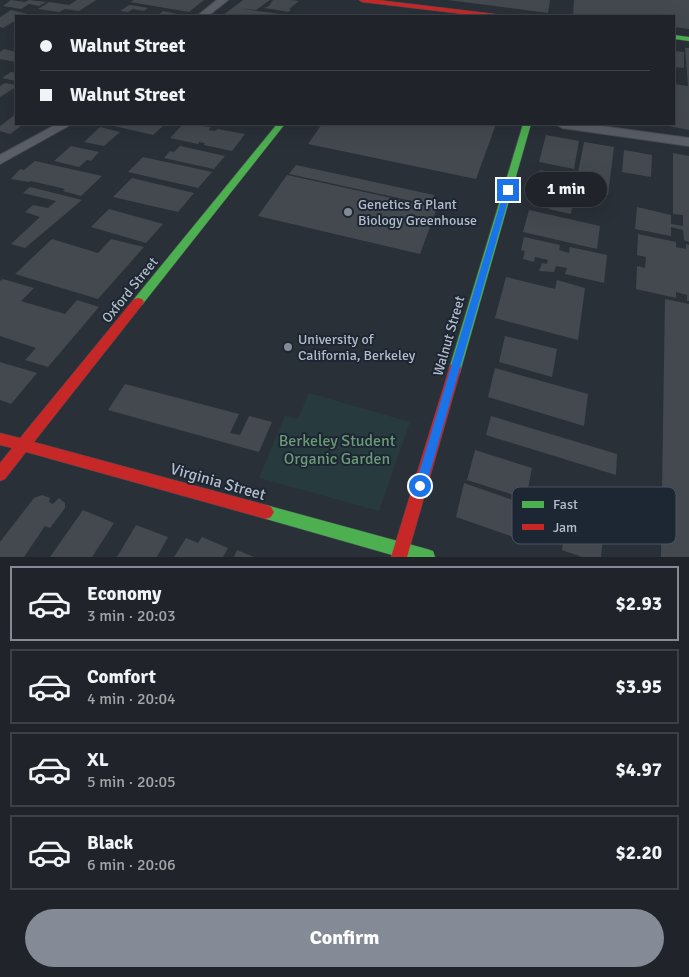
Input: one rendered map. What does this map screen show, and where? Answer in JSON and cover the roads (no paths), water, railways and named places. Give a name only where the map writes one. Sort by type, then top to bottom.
[{"type":"street","points":[[203,15],[223,0]]},
{"type":"street","points":[[368,2],[486,15]]},
{"type":"street","points":[[675,37],[689,39]]},
{"type":"street","points":[[0,160],[64,125]]},
{"type":"street","name":"Oxford Street","points":[[0,474],[281,125]]},
{"type":"street","name":"Walnut Street","points":[[400,553],[527,125]]},
{"type":"street","points":[[569,125],[689,142]]},
{"type":"street","name":"Virginia Street","points":[[0,439],[400,553],[427,557]]},
{"type":"place","name":"Genetics & Plant Biology Greenhouse","points":[[348,212]]},
{"type":"place","name":"University of California, Berkeley","points":[[288,347]]},
{"type":"park label","name":"Berkeley Student Organic Garden","points":[[337,450]]}]
